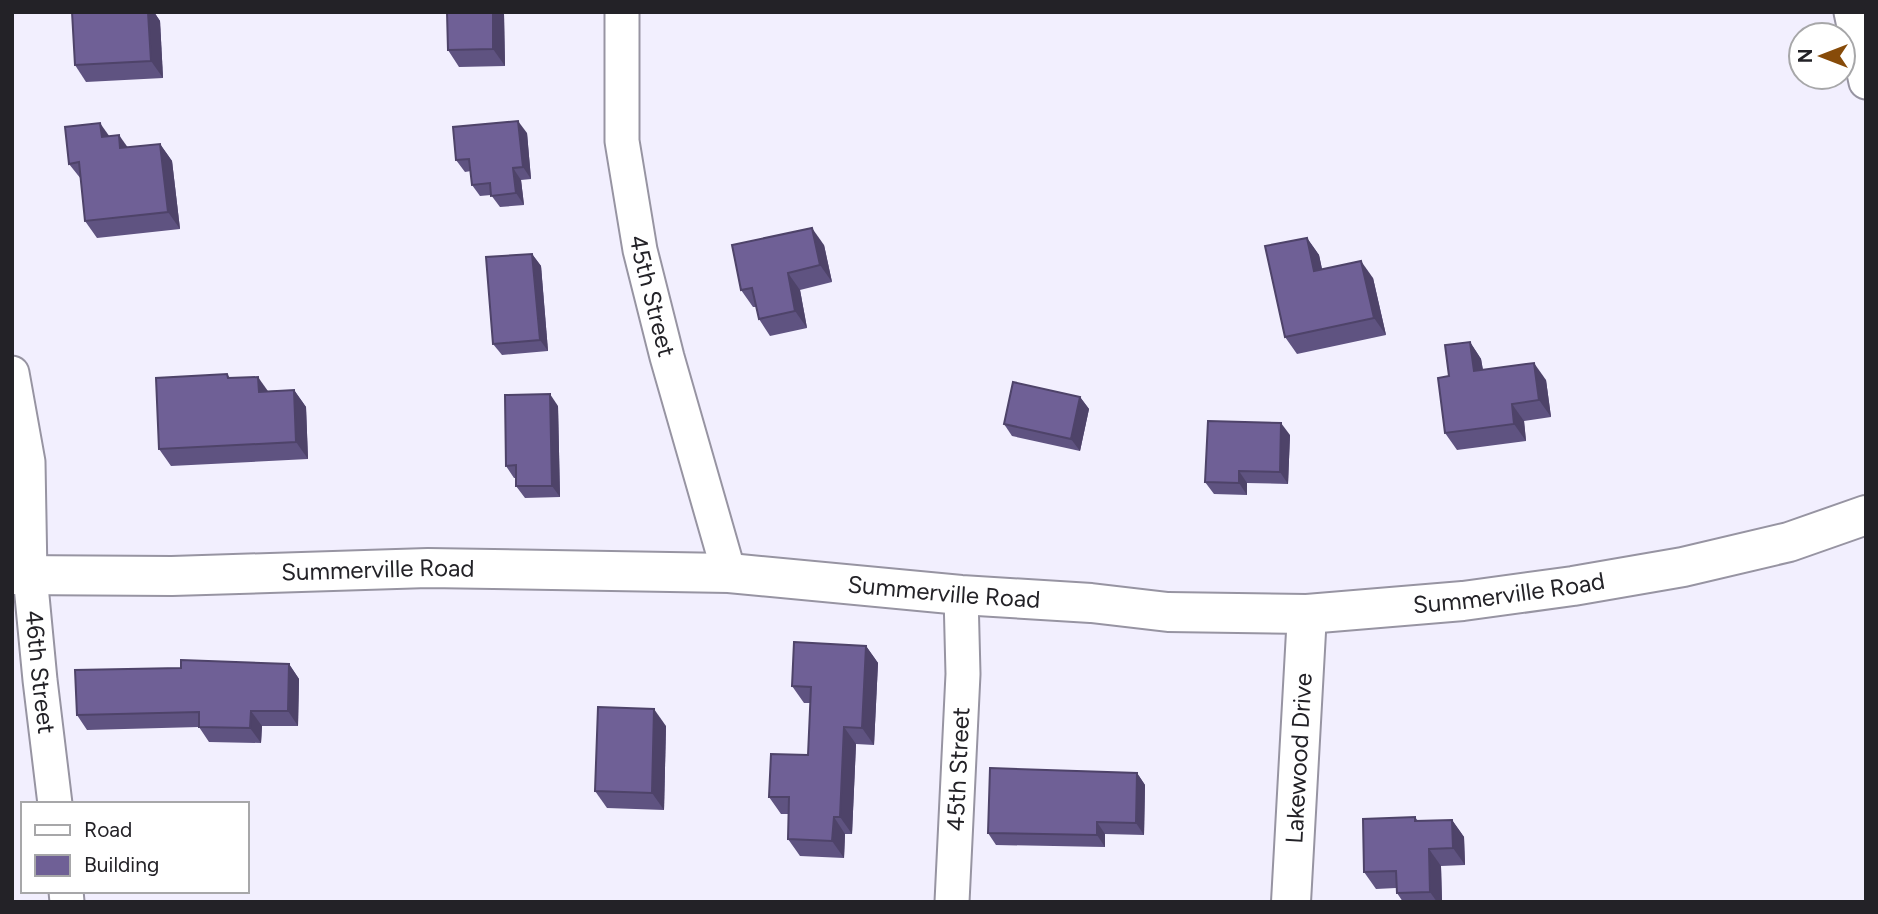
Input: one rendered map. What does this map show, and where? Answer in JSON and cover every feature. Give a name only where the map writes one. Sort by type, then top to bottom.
[{"type":"main road","name":"Summerville Road","points":[[21,575],[172,576],[428,568],[729,573],[961,595],[1091,603],[1168,612],[1307,614],[1463,601],[1669,570],[1789,542],[1866,516]]},
{"type":"main road","name":"Lakewood Drive","points":[[1291,902],[1307,614]]},
{"type":"street","name":"45th Street","points":[[622,12],[622,141],[640,250],[667,357],[729,573]]},
{"type":"street","points":[[1851,12],[1866,82]]},
{"type":"street","name":"46th Street","points":[[12,373],[28,462],[21,575],[40,680],[55,802]]},
{"type":"street","name":"45th Street","points":[[952,902],[963,674],[961,595]]},
{"type":"building","points":[[72,12],[148,12],[151,61],[75,65]]},
{"type":"building","points":[[447,12],[493,12],[493,49],[448,50]]},
{"type":"building","points":[[518,121],[523,167],[513,168],[516,193],[491,196],[490,183],[472,185],[469,159],[456,160],[453,127]]},
{"type":"building","points":[[100,123],[102,137],[119,135],[120,148],[160,144],[168,212],[85,221],[79,162],[69,164],[65,127]]},
{"type":"building","points":[[812,228],[820,265],[788,273],[795,311],[759,319],[752,288],[741,290],[732,245]]},
{"type":"building","points":[[1307,238],[1314,271],[1361,261],[1374,318],[1285,337],[1265,246]]},
{"type":"building","points":[[532,254],[540,340],[493,344],[486,257]]},
{"type":"building","points":[[1470,342],[1474,371],[1534,363],[1539,400],[1512,404],[1514,424],[1445,433],[1438,378],[1449,376],[1445,345]]},
{"type":"building","points":[[227,374],[228,378],[258,377],[259,392],[294,390],[296,442],[159,449],[156,378]]},
{"type":"building","points":[[1013,382],[1080,397],[1071,439],[1004,424]]},
{"type":"building","points":[[550,394],[552,486],[516,486],[516,465],[506,466],[505,395]]},
{"type":"building","points":[[1208,421],[1281,423],[1280,472],[1239,471],[1239,483],[1205,482]]},
{"type":"building","points":[[794,642],[866,646],[862,728],[844,727],[840,817],[834,817],[832,841],[788,839],[789,797],[769,797],[771,754],[808,755],[811,687],[792,686]]},
{"type":"building","points":[[181,660],[289,664],[288,711],[251,711],[250,728],[199,727],[199,712],[77,715],[75,670],[181,668]]},
{"type":"building","points":[[598,707],[654,709],[652,793],[595,791]]},
{"type":"building","points":[[990,768],[1137,773],[1136,823],[1097,822],[1097,835],[988,833]]},
{"type":"building","points":[[1415,817],[1415,821],[1452,820],[1453,848],[1429,849],[1430,892],[1397,893],[1396,871],[1364,872],[1363,819]]}]
